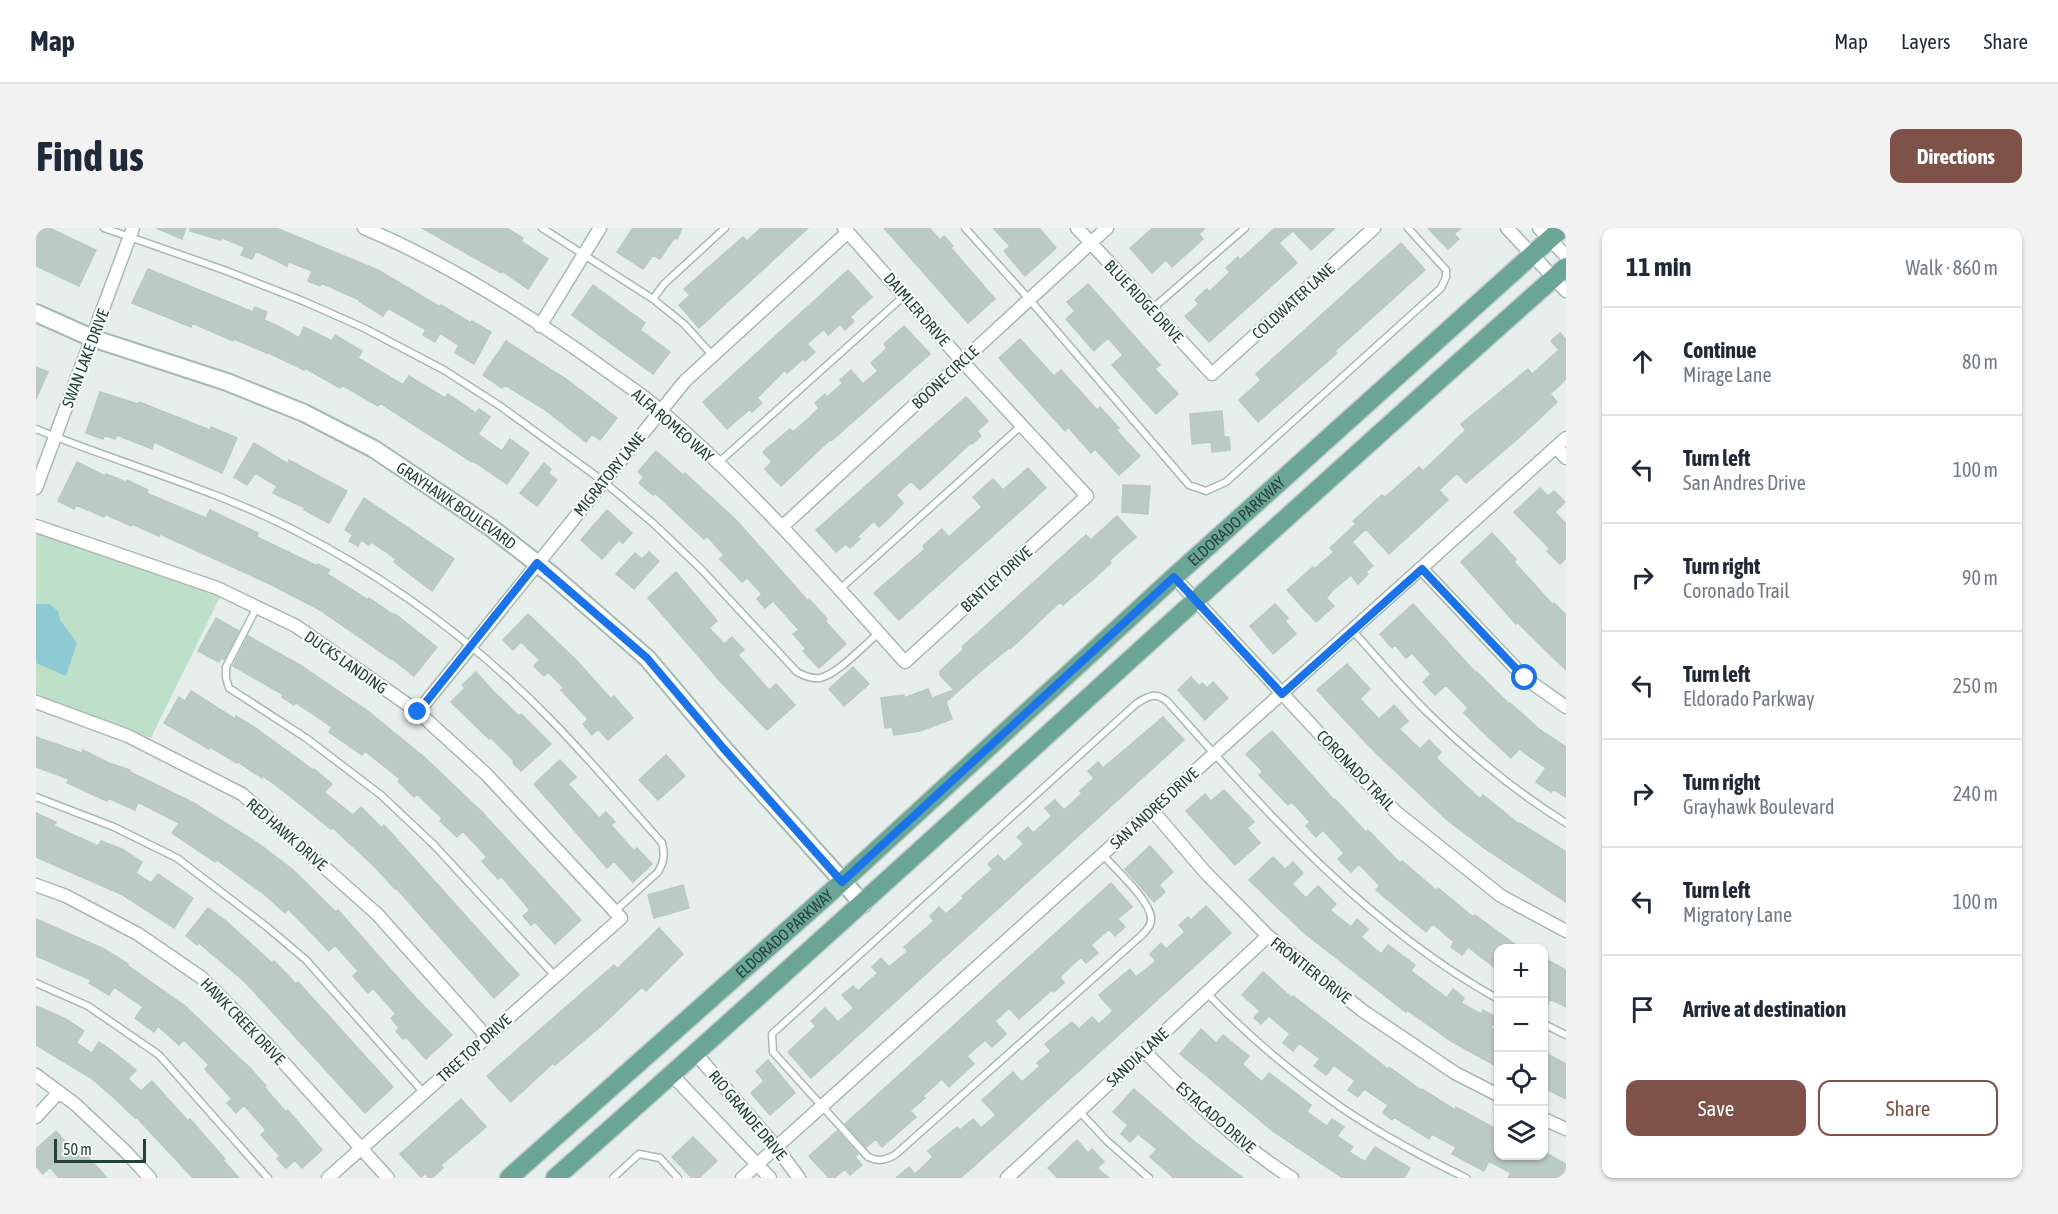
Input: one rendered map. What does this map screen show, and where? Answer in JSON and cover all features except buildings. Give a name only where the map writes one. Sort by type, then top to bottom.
[{"type":"main road","name":"ELDORADO PARKWAY","points":[[509,1178],[842,882],[1174,577],[1532,255],[1550,232]]},
{"type":"main road","name":"ELDORADO PARKWAY","points":[[555,1178],[862,904],[1195,599],[1562,279]]},
{"type":"street","name":"ALFA ROMEO WAY","points":[[364,228],[394,240],[481,288],[575,348],[660,410],[783,526],[905,662]]},
{"type":"street","points":[[540,326],[600,228]]},
{"type":"street","name":"BLUE RIDGE DRIVE","points":[[1077,228],[1212,374]]},
{"type":"street","name":"BOONE CIRCLE","points":[[783,526],[1107,228]]},
{"type":"street","name":"COLDWATER LANE","points":[[1212,374],[1374,228]]},
{"type":"street","points":[[1507,228],[1532,255],[1562,279]]},
{"type":"street","name":"DAIMLER DRIVE","points":[[846,230],[962,361],[1087,496]]},
{"type":"street","name":"MIGRATORY LANE","points":[[418,712],[685,381],[846,230]]},
{"type":"street","points":[[1550,232],[1566,256]]},
{"type":"street","name":"SWAN LAKE DRIVE","points":[[36,488],[131,233]]},
{"type":"street","name":"GRAYHAWK BOULEVARD","points":[[36,313],[92,338],[227,381],[304,413],[374,449],[439,491],[537,563],[647,658],[724,749],[862,904]]},
{"type":"street","name":"SAN ANDRES DRIVE","points":[[742,1178],[1566,438]]},
{"type":"street","points":[[1556,447],[1566,458]]},
{"type":"street","name":"BENTLEY DRIVE","points":[[905,662],[1087,496]]},
{"type":"street","name":"DUCKS LANDING","points":[[36,526],[217,588],[296,626],[418,712],[486,774],[618,915]]},
{"type":"street","points":[[1422,569],[1525,678],[1566,707]]},
{"type":"street","name":"CORONADO TRAIL","points":[[1174,577],[1282,694],[1396,812],[1502,896],[1566,931]]},
{"type":"street","name":"RED HAWK DRIVE","points":[[36,702],[128,736],[242,794],[377,914],[487,1037]]},
{"type":"street","name":"FRONTIER DRIVE","points":[[1152,810],[1205,872],[1268,936],[1363,1011],[1455,1073],[1494,1093]]},
{"type":"street","name":"HAWK CREEK DRIVE","points":[[36,885],[66,896],[138,934],[202,978],[264,1042],[388,1178]]},
{"type":"street","name":"TREE TOP DRIVE","points":[[328,1178],[555,976],[618,915]]},
{"type":"street","name":"SANDIA LANE","points":[[1014,1176],[1079,1111],[1268,936]]},
{"type":"street","name":"ESTACADO DRIVE","points":[[1144,1051],[1194,1101],[1270,1164],[1292,1178]]},
{"type":"street","name":"RIO GRANDE DRIVE","points":[[696,1054],[776,1147],[799,1178]]},
{"type":"street","points":[[36,1075],[84,1112],[150,1178]]},
{"type":"street","name":"RIO GRANDE DRIVE","points":[[672,1075],[770,1178]]},
{"type":"street","points":[[36,1117],[59,1092]]},
{"type":"street","points":[[1548,1121],[1566,1129]]},
{"type":"lane","points":[[104,228],[131,233],[303,301],[364,328],[444,370],[500,406],[603,481],[654,524],[701,568],[797,672],[804,676],[823,678],[879,633]]},
{"type":"lane","points":[[542,228],[653,299],[684,324],[713,356]]},
{"type":"lane","points":[[653,299],[664,284],[725,228]]},
{"type":"lane","points":[[965,228],[1189,485],[1206,491],[1226,482],[1441,288],[1446,277],[1446,270],[1408,228]]},
{"type":"lane","points":[[1152,309],[1245,228]]},
{"type":"lane","points":[[717,464],[905,295]]},
{"type":"lane","points":[[839,589],[1022,425]]},
{"type":"lane","points":[[36,429],[202,490],[294,530],[394,588],[471,646],[552,721],[662,843],[665,852],[663,864],[618,915]]},
{"type":"lane","points":[[257,607],[226,667],[229,688],[306,738],[381,795],[434,845],[555,976]]},
{"type":"lane","points":[[1353,631],[1426,711],[1478,759],[1542,808],[1566,823]]},
{"type":"lane","points":[[1102,855],[1145,902],[1151,917],[1150,926],[895,1155],[886,1160],[868,1157],[773,1052],[772,1034],[1137,703],[1159,695],[1290,836],[1340,884],[1397,932],[1474,986],[1496,998]]},
{"type":"lane","points":[[36,797],[114,827],[177,858],[306,960],[424,1093]]},
{"type":"lane","points":[[36,983],[88,1006],[159,1055],[268,1178]]},
{"type":"lane","points":[[1206,993],[1230,1017],[1328,1099],[1380,1131],[1466,1178]]},
{"type":"lane","points":[[1548,1026],[1566,1035]]},
{"type":"lane","points":[[1079,1111],[1107,1141],[1149,1178]]},
{"type":"lane","points":[[613,1178],[639,1154],[660,1158],[678,1178]]},
{"type":"green space","points":[[36,531],[220,597],[151,738],[36,697]]},
{"type":"water","points":[[36,604],[49,604],[58,611],[60,620],[77,643],[66,676],[36,663]]},
{"type":"route","points":[[418,712],[537,563],[647,658],[842,882],[1174,577],[1282,694],[1422,569],[1525,678]]}]
